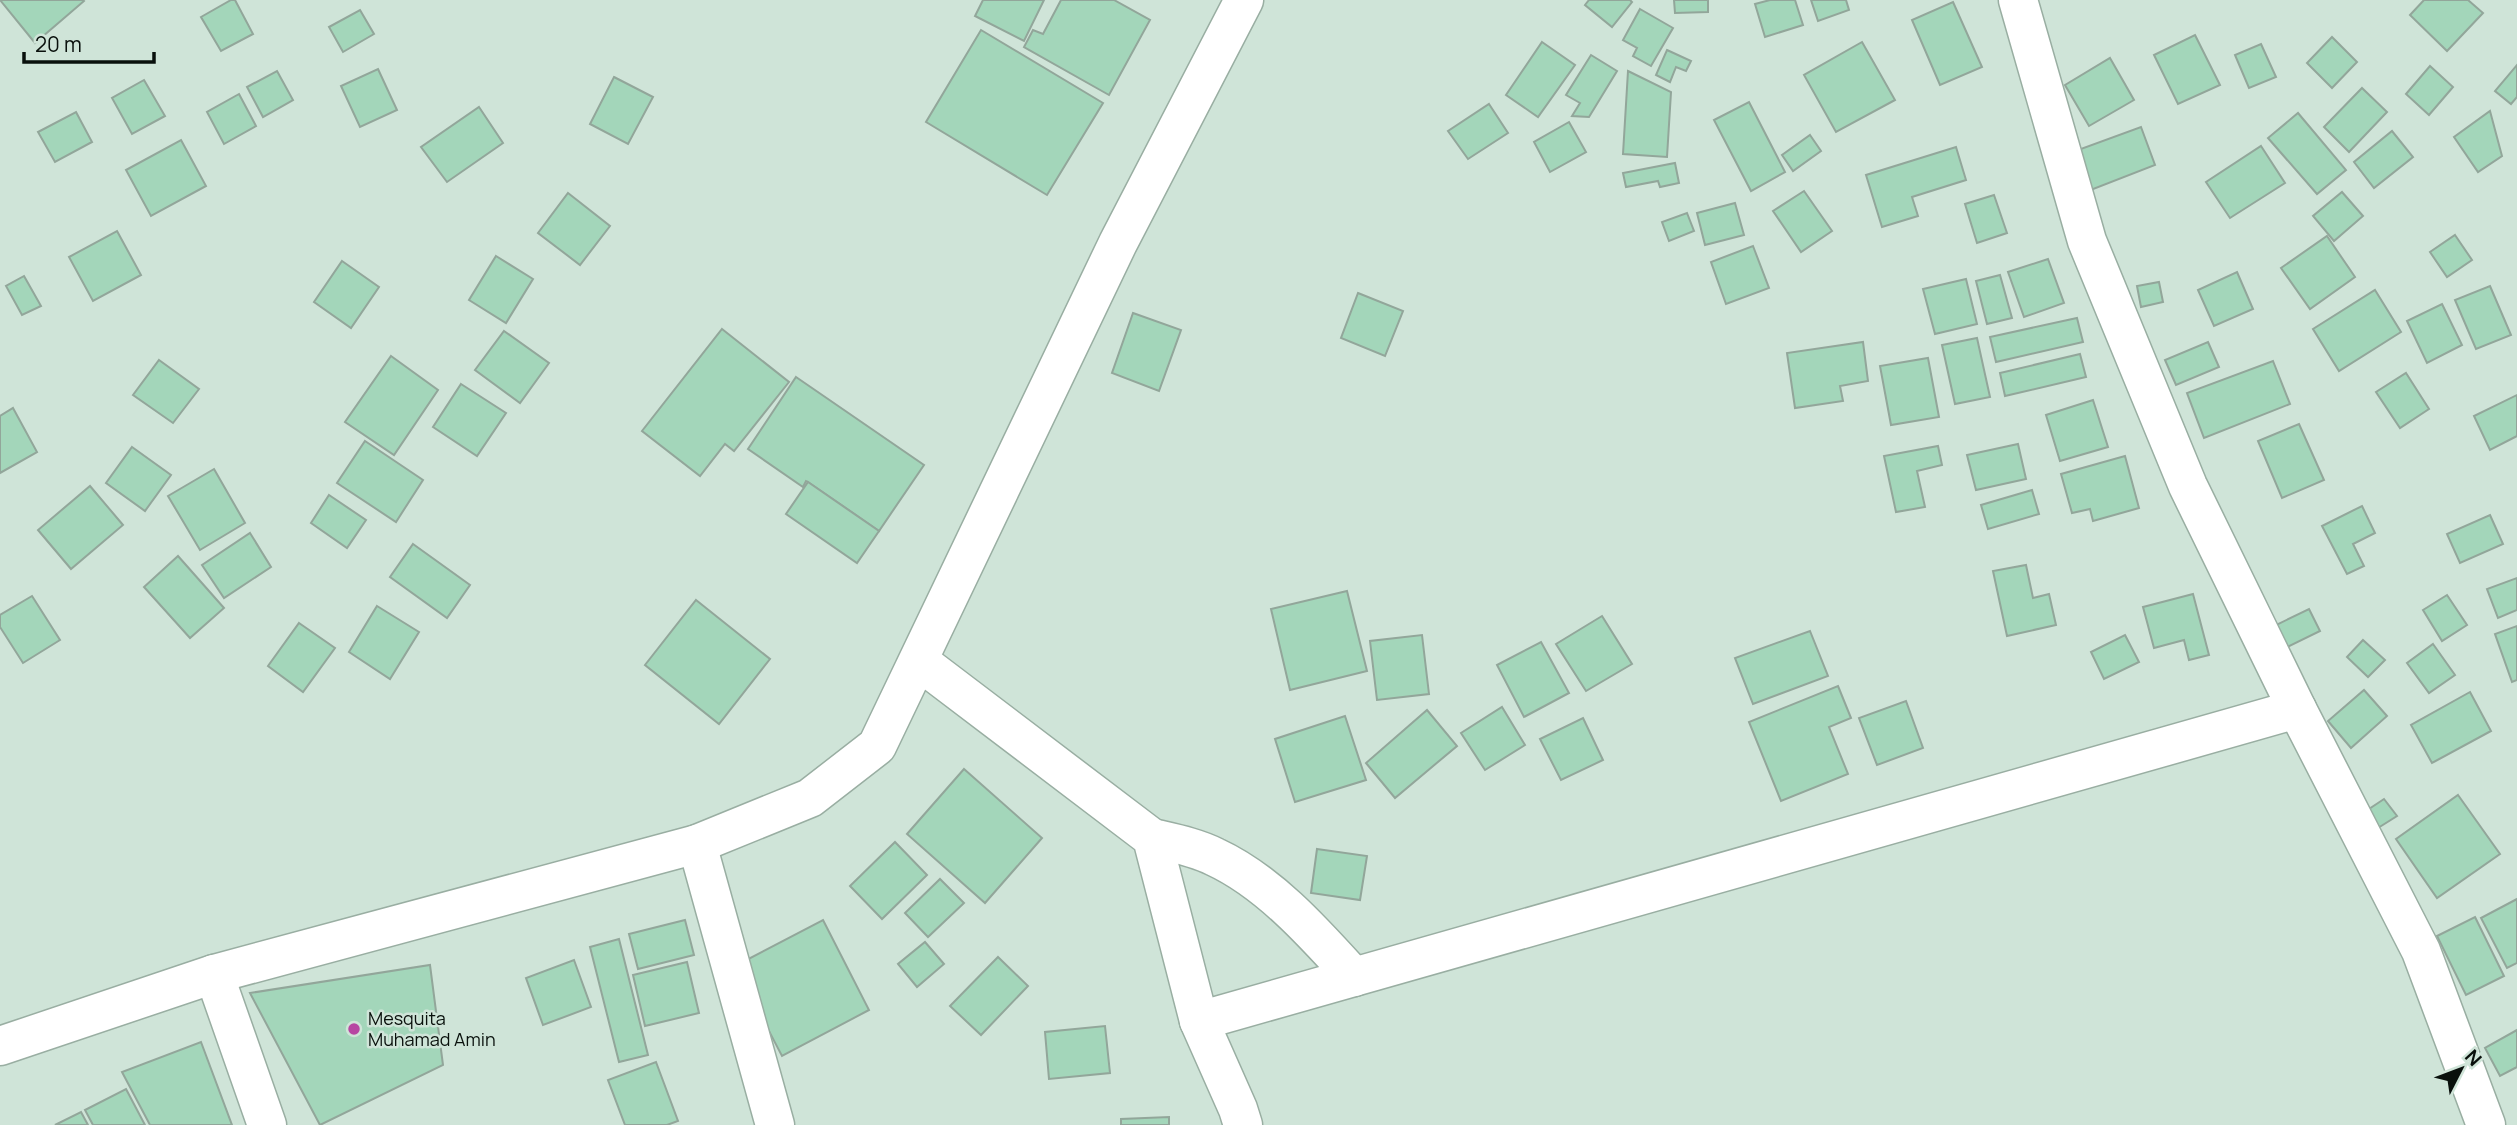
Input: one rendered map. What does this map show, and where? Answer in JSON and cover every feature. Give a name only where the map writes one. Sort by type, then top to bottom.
[{"type":"street","points":[[0,1046],[214,974],[697,844],[810,798],[877,746],[1118,243],[1244,0]]},
{"type":"street","points":[[2018,0],[2087,241],[2189,486],[2297,709],[2421,951],[2486,1125]]},
{"type":"street","points":[[919,661],[1152,838],[1216,857],[1251,880],[1308,926],[1354,977]]},
{"type":"street","points":[[1199,1021],[2297,709]]},
{"type":"street","points":[[1152,838],[1199,1021],[1242,1125]]},
{"type":"street","points":[[697,844],[775,1125]]},
{"type":"street","points":[[214,974],[267,1125]]},
{"type":"building","points":[[0,0],[83,0],[84,1],[35,43]]},
{"type":"building","points":[[235,0],[253,34],[221,51],[201,17]]},
{"type":"building","points":[[983,0],[1044,0],[1024,41],[975,16]]},
{"type":"building","points":[[1061,0],[1114,0],[1150,20],[1109,95],[1024,47],[1033,30],[1043,34]]},
{"type":"building","points":[[1589,0],[1632,2],[1612,27],[1585,5]]},
{"type":"building","points":[[1674,0],[1708,0],[1708,12],[1675,13]]},
{"type":"building","points":[[1770,0],[1795,0],[1803,25],[1765,37],[1755,4]]},
{"type":"building","points":[[1811,0],[1846,0],[1849,10],[1818,21]]},
{"type":"building","points":[[2424,0],[2468,0],[2483,13],[2447,51],[2410,15]]},
{"type":"building","points":[[1953,2],[1982,67],[1940,85],[1912,20]]},
{"type":"building","points":[[1640,9],[1673,28],[1651,66],[1633,56],[1637,48],[1623,40]]},
{"type":"building","points":[[360,10],[374,34],[343,52],[329,27]]},
{"type":"building","points":[[981,30],[1103,103],[1047,195],[926,122]]},
{"type":"building","points":[[2195,35],[2220,85],[2178,104],[2154,55]]},
{"type":"building","points":[[2332,37],[2357,62],[2332,88],[2307,63]]},
{"type":"building","points":[[1542,42],[1575,65],[1538,117],[1506,95]]},
{"type":"building","points":[[1862,42],[1895,100],[1836,132],[1804,75]]},
{"type":"building","points":[[2261,44],[2276,77],[2249,88],[2235,55]]},
{"type":"building","points":[[1667,50],[1691,61],[1686,71],[1676,67],[1670,82],[1656,75]]},
{"type":"building","points":[[1591,55],[1617,71],[1589,117],[1572,116],[1580,103],[1566,95]]},
{"type":"building","points":[[2110,58],[2134,100],[2089,126],[2065,85]]},
{"type":"building","points":[[2517,65],[2517,97],[2511,104],[2495,91]]},
{"type":"building","points":[[2430,66],[2453,87],[2429,115],[2406,94]]},
{"type":"building","points":[[378,69],[397,110],[360,127],[341,86]]},
{"type":"building","points":[[277,71],[293,100],[263,117],[247,87]]},
{"type":"building","points":[[1628,71],[1671,92],[1667,157],[1623,154]]},
{"type":"building","points":[[614,77],[653,97],[628,144],[590,124]]},
{"type":"building","points":[[144,80],[165,116],[132,134],[112,98]]},
{"type":"building","points":[[2362,88],[2387,112],[2349,152],[2324,127]]},
{"type":"building","points":[[239,94],[256,126],[224,144],[207,112]]},
{"type":"building","points":[[1749,102],[1785,172],[1751,191],[1714,120]]},
{"type":"building","points":[[1489,104],[1508,133],[1468,159],[1448,131]]},
{"type":"building","points":[[479,107],[503,143],[447,182],[421,147]]},
{"type":"building","points":[[2490,111],[2502,156],[2478,172],[2454,137]]},
{"type":"building","points":[[76,112],[92,142],[55,162],[38,132]]},
{"type":"building","points":[[2298,113],[2346,170],[2317,194],[2268,138]]},
{"type":"building","points":[[1569,122],[1586,152],[1550,172],[1534,142]]},
{"type":"building","points":[[2141,127],[2155,165],[2083,193],[2067,154]]},
{"type":"building","points":[[2392,131],[2413,157],[2374,188],[2354,162]]},
{"type":"building","points":[[1810,135],[1821,151],[1793,171],[1782,155]]},
{"type":"building","points":[[181,140],[206,186],[151,216],[126,170]]},
{"type":"building","points":[[2261,146],[2285,183],[2230,218],[2206,182]]},
{"type":"building","points":[[1956,147],[1966,180],[1912,197],[1918,216],[1882,227],[1866,175]]},
{"type":"building","points":[[1675,163],[1679,183],[1660,187],[1658,181],[1626,187],[1623,173]]},
{"type":"building","points":[[1804,191],[1832,231],[1801,252],[1773,211]]},
{"type":"building","points":[[2342,192],[2363,216],[2334,241],[2313,216]]},
{"type":"building","points":[[568,193],[610,226],[580,265],[538,233]]},
{"type":"building","points":[[1994,195],[2007,233],[1977,243],[1965,204]]},
{"type":"building","points":[[1735,203],[1744,235],[1705,245],[1697,213]]},
{"type":"building","points":[[1687,213],[1694,231],[1669,241],[1662,222]]},
{"type":"building","points":[[117,231],[141,275],[93,301],[69,257]]},
{"type":"building","points":[[2455,235],[2472,260],[2447,277],[2430,252]]},
{"type":"building","points":[[2327,236],[2355,277],[2310,309],[2281,268]]},
{"type":"building","points":[[1753,246],[1769,288],[1726,304],[1711,262]]},
{"type":"building","points":[[496,256],[533,279],[506,323],[469,300]]},
{"type":"building","points":[[2048,259],[2064,303],[2024,317],[2008,272]]},
{"type":"building","points":[[342,261],[379,287],[351,328],[314,302]]},
{"type":"building","points":[[2237,272],[2253,309],[2214,326],[2198,290]]},
{"type":"building","points":[[2000,275],[2012,318],[1987,324],[1976,281]]},
{"type":"building","points":[[24,276],[41,306],[22,315],[6,286]]},
{"type":"building","points":[[1966,279],[1977,324],[1935,334],[1923,289]]},
{"type":"building","points":[[2159,282],[2163,302],[2141,307],[2137,286]]},
{"type":"building","points":[[2490,286],[2511,335],[2476,349],[2455,300]]},
{"type":"building","points":[[2375,290],[2401,332],[2339,371],[2313,329]]},
{"type":"building","points":[[1358,293],[1403,311],[1385,356],[1341,338]]},
{"type":"building","points":[[2442,304],[2462,345],[2427,363],[2407,321]]},
{"type":"building","points":[[1133,313],[1181,330],[1159,391],[1112,373]]},
{"type":"building","points":[[2077,318],[2083,342],[1996,362],[1990,337]]},
{"type":"building","points":[[722,329],[789,382],[734,451],[725,444],[700,476],[642,431]]},
{"type":"building","points":[[504,331],[549,363],[520,403],[475,370]]},
{"type":"building","points":[[1977,338],[1990,397],[1955,404],[1942,345]]},
{"type":"building","points":[[1863,342],[1868,381],[1840,386],[1843,401],[1795,408],[1787,353]]},
{"type":"building","points":[[2208,342],[2219,367],[2176,385],[2165,360]]},
{"type":"building","points":[[2080,354],[2086,377],[2005,396],[2000,373]]},
{"type":"building","points":[[391,356],[438,390],[394,455],[345,422]]},
{"type":"building","points":[[1928,358],[1939,417],[1891,425],[1880,366]]},
{"type":"building","points":[[159,360],[199,389],[173,423],[133,395]]},
{"type":"building","points":[[2273,361],[2290,404],[2204,438],[2187,393]]},
{"type":"building","points":[[2406,373],[2429,409],[2400,428],[2376,392]]},
{"type":"building","points":[[796,377],[924,465],[879,531],[808,482],[806,481],[803,487],[748,449]]},
{"type":"building","points":[[461,384],[506,413],[477,456],[433,427]]},
{"type":"building","points":[[2517,395],[2517,436],[2490,450],[2474,416]]},
{"type":"building","points":[[2093,400],[2108,447],[2060,461],[2046,415]]},
{"type":"building","points":[[13,408],[37,452],[0,473],[0,416]]},
{"type":"building","points":[[2299,424],[2324,480],[2282,498],[2258,441]]},
{"type":"building","points":[[365,441],[423,480],[396,522],[337,483]]},
{"type":"building","points":[[2018,444],[2026,479],[1976,490],[1967,455]]},
{"type":"building","points":[[1938,446],[1942,465],[1917,471],[1925,507],[1896,512],[1884,456]]},
{"type":"building","points":[[132,447],[171,475],[145,511],[106,483]]},
{"type":"building","points":[[2125,456],[2139,508],[2093,521],[2090,509],[2072,513],[2061,474]]},
{"type":"building","points":[[214,469],[245,523],[200,550],[168,496]]},
{"type":"building","points":[[808,482],[879,531],[857,563],[786,514]]},
{"type":"building","points":[[90,486],[123,525],[71,569],[38,530]]},
{"type":"building","points":[[2032,490],[2039,514],[1988,529],[1981,505]]},
{"type":"building","points":[[329,495],[366,520],[347,548],[311,523]]},
{"type":"building","points":[[2362,506],[2375,533],[2353,544],[2364,566],[2347,574],[2322,526]]},
{"type":"building","points":[[2490,515],[2503,544],[2460,563],[2447,534]]},
{"type":"building","points":[[250,533],[271,567],[224,598],[202,565]]},
{"type":"building","points":[[413,544],[470,585],[447,618],[390,577]]},
{"type":"building","points":[[178,556],[224,608],[190,638],[144,587]]},
{"type":"building","points":[[2026,565],[2033,598],[2049,594],[2056,625],[2007,636],[1993,571]]},
{"type":"building","points":[[2517,578],[2517,610],[2498,618],[2487,589]]},
{"type":"building","points":[[1347,591],[1367,671],[1290,690],[1271,609]]},
{"type":"building","points":[[2193,594],[2209,655],[2189,660],[2184,640],[2154,648],[2143,607]]},
{"type":"building","points":[[2447,595],[2467,625],[2442,641],[2423,610]]},
{"type":"building","points":[[32,596],[60,640],[23,663],[0,627],[0,615]]},
{"type":"building","points":[[696,600],[770,659],[719,724],[645,665]]},
{"type":"building","points":[[377,606],[419,632],[390,679],[349,652]]},
{"type":"building","points":[[2309,609],[2320,631],[2279,651],[2268,629]]},
{"type":"building","points":[[1602,616],[1632,664],[1586,691],[1556,644]]},
{"type":"building","points":[[299,623],[335,648],[303,692],[268,666]]},
{"type":"building","points":[[2517,626],[2517,680],[2512,682],[2495,634]]},
{"type":"building","points":[[1810,631],[1828,676],[1753,704],[1735,658]]},
{"type":"building","points":[[1422,635],[1429,694],[1377,700],[1370,641]]},
{"type":"building","points":[[2125,635],[2139,662],[2104,679],[2091,652]]},
{"type":"building","points":[[2363,640],[2385,660],[2368,677],[2347,657]]},
{"type":"building","points":[[1541,642],[1569,693],[1524,717],[1497,665]]},
{"type":"building","points":[[2433,644],[2455,675],[2429,693],[2407,663]]},
{"type":"building","points":[[1838,686],[1851,718],[1829,727],[1848,774],[1781,801],[1749,722]]},
{"type":"building","points":[[2364,690],[2387,716],[2351,748],[2328,721]]},
{"type":"building","points":[[2470,692],[2491,731],[2432,763],[2411,725]]},
{"type":"building","points":[[1906,701],[1923,748],[1877,765],[1859,718]]},
{"type":"building","points":[[1502,707],[1525,745],[1485,770],[1461,733]]},
{"type":"building","points":[[1427,710],[1457,746],[1395,798],[1366,763]]},
{"type":"building","points":[[1345,716],[1366,780],[1295,802],[1275,739]]},
{"type":"building","points":[[1583,718],[1603,760],[1561,780],[1540,739]]},
{"type":"building","points":[[964,769],[1042,838],[985,903],[907,834]]},
{"type":"building","points":[[2458,795],[2500,854],[2437,898],[2396,839]]},
{"type":"building","points":[[2384,799],[2397,816],[2378,828],[2366,811]]},
{"type":"building","points":[[895,842],[927,875],[882,919],[850,886]]},
{"type":"building","points":[[1317,849],[1367,856],[1360,900],[1311,893]]},
{"type":"building","points":[[940,879],[964,903],[928,937],[905,913]]},
{"type":"building","points":[[2517,899],[2517,963],[2507,968],[2481,918]]},
{"type":"building","points":[[2475,917],[2504,976],[2466,995],[2437,936]]},
{"type":"building","points":[[685,920],[694,955],[638,969],[629,934]]},
{"type":"building","points":[[823,920],[869,1010],[782,1056],[735,966]]},
{"type":"building","points":[[619,939],[648,1055],[619,1062],[590,947]]},
{"type":"building","points":[[925,942],[944,964],[917,987],[898,964]]},
{"type":"building","points":[[998,957],[1028,986],[981,1035],[950,1006]]},
{"type":"building","points":[[574,960],[591,1007],[543,1025],[526,978]]},
{"type":"building","points":[[687,962],[699,1013],[645,1026],[633,975]]},
{"type":"building","name":"Mesquita Muhamad Amin","points":[[430,965],[443,1065],[320,1125],[250,993]]},
{"type":"building","points":[[1105,1026],[1110,1073],[1049,1079],[1045,1032]]},
{"type":"building","points":[[2517,1030],[2517,1067],[2500,1076],[2485,1048]]},
{"type":"building","points":[[201,1042],[232,1125],[150,1125],[122,1072]]},
{"type":"building","points":[[656,1062],[678,1121],[667,1125],[625,1125],[608,1080]]},
{"type":"building","points":[[126,1089],[145,1125],[93,1125],[85,1110]]},
{"type":"building","points":[[81,1112],[88,1125],[55,1125]]},
{"type":"building","points":[[1169,1117],[1169,1125],[1121,1125],[1121,1119]]},
{"type":"place","name":"Mesquita Muhamad Amin","points":[[354,1029]]}]
